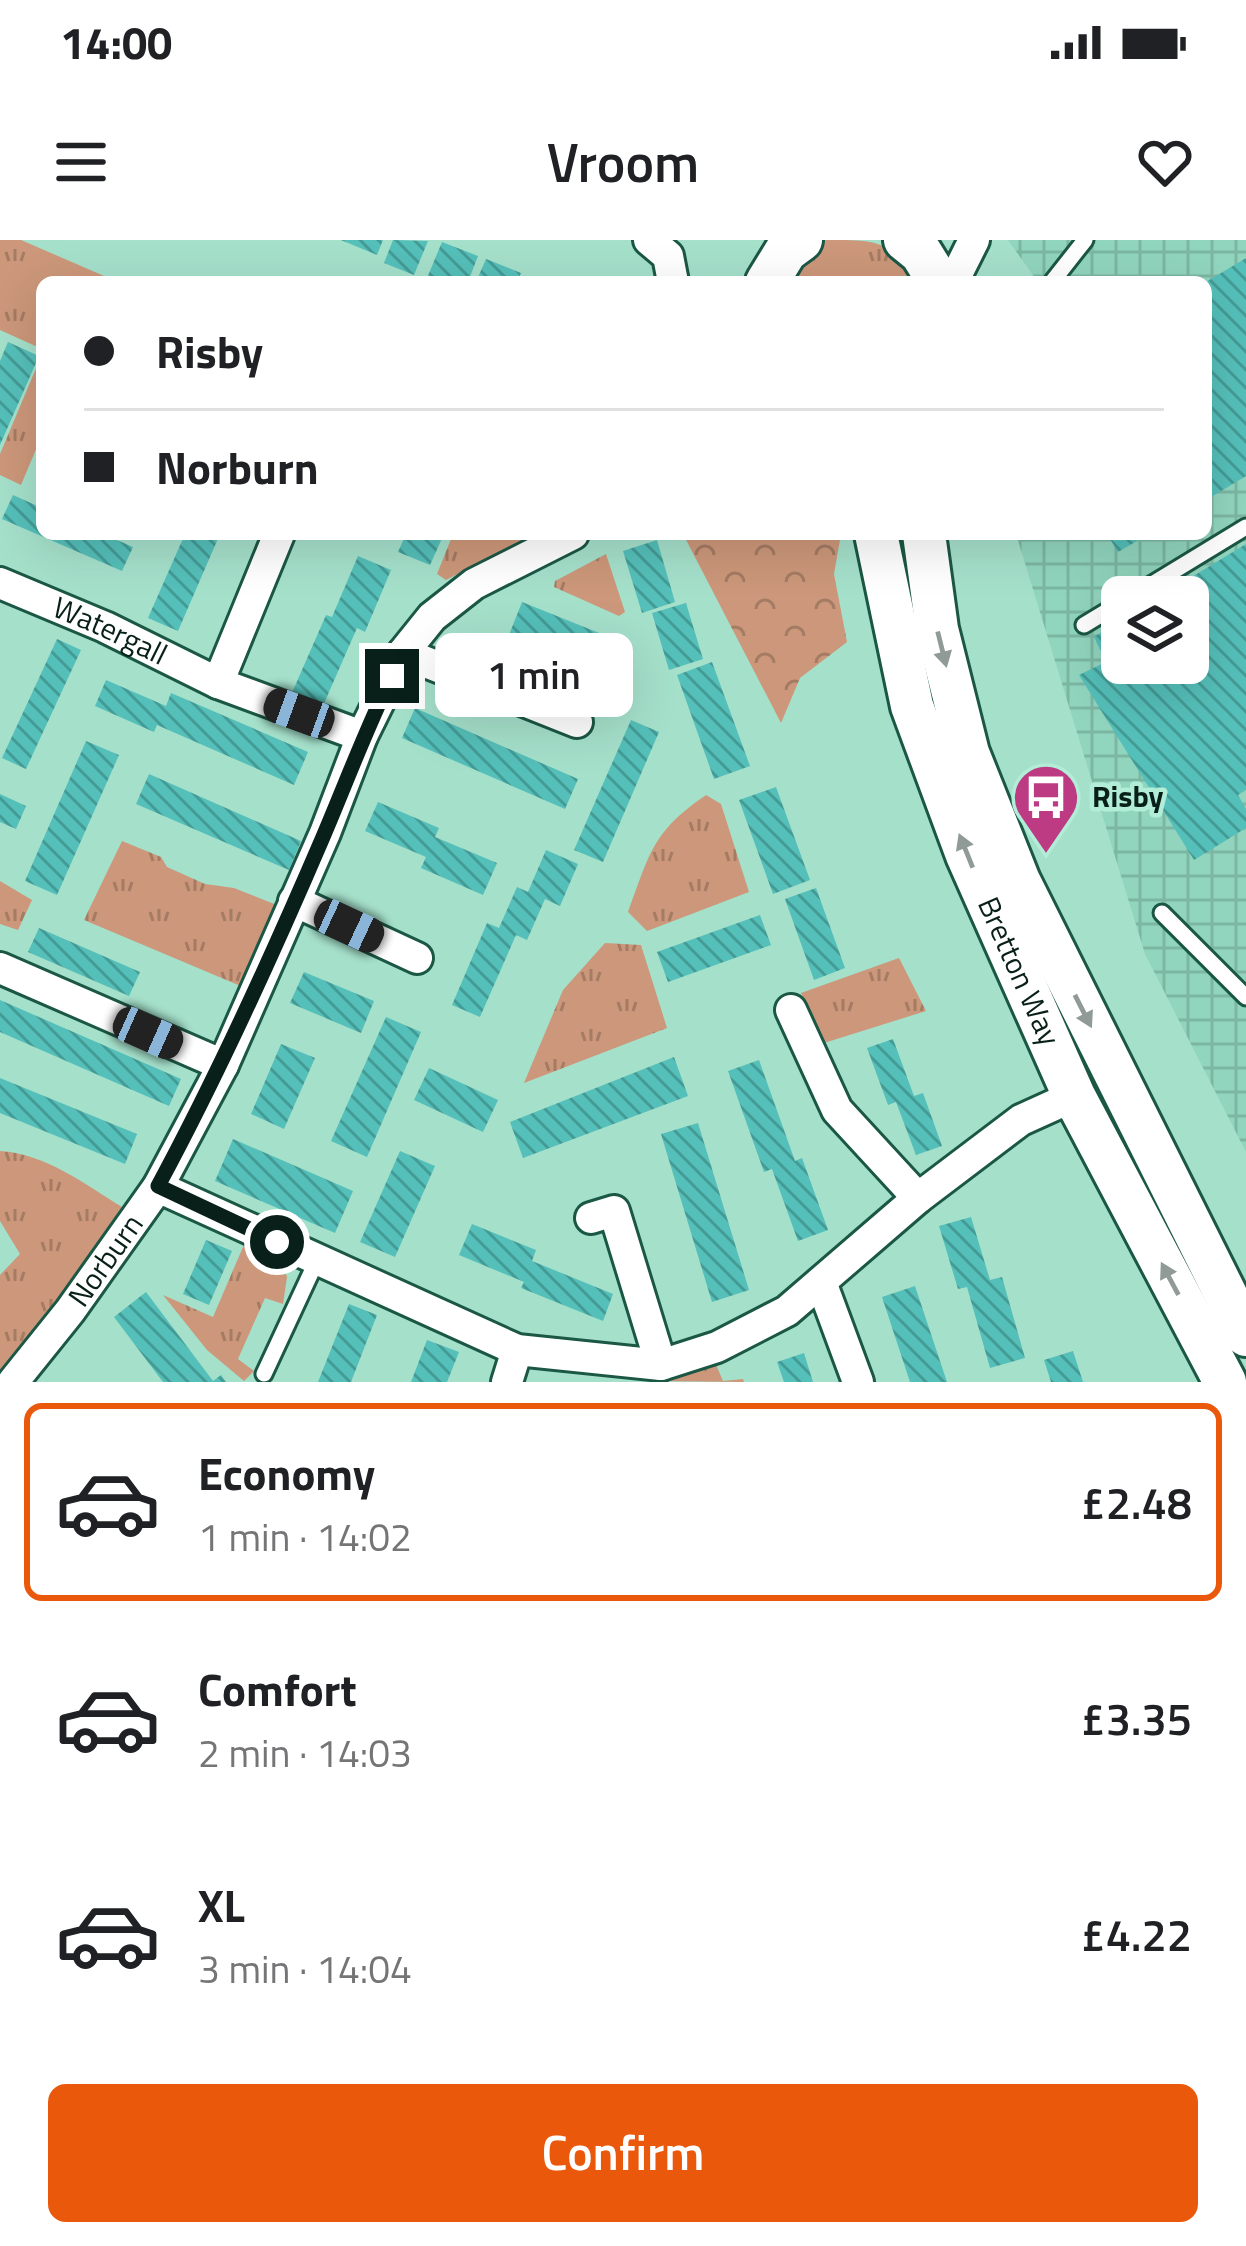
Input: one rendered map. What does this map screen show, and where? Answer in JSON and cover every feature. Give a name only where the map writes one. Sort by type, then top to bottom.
[{"type":"street","points":[[649,240],[668,256],[672,276]]},
{"type":"street","points":[[766,265],[801,240]]},
{"type":"street","points":[[905,240],[921,253],[935,276]]},
{"type":"street","points":[[956,276],[974,240]]},
{"type":"street","points":[[218,683],[277,540]]},
{"type":"street","name":"Norburn","points":[[13,1382],[158,1186],[223,1065],[362,736],[403,653],[432,616],[474,584],[561,540]]},
{"type":"street","name":"Bretton Way","points":[[877,540],[912,706],[967,855],[1074,1096],[1225,1382]]},
{"type":"street","name":"Bretton Way","points":[[925,540],[937,628],[968,753],[1018,881],[1246,1335]]},
{"type":"street","name":"Watergall","points":[[0,583],[105,627],[218,683],[362,736]]},
{"type":"street","points":[[403,653],[577,722]]},
{"type":"street","points":[[293,902],[417,958]]},
{"type":"street","points":[[0,968],[223,1065]]},
{"type":"street","points":[[791,1010],[837,1110],[918,1198]]},
{"type":"street","points":[[158,1186],[517,1350],[661,1364],[717,1347],[787,1311],[918,1198],[1021,1120],[1074,1096]]},
{"type":"street","points":[[591,1218],[614,1210],[661,1364]]},
{"type":"street","points":[[821,1282],[859,1382]]},
{"type":"street","points":[[507,1382],[517,1350]]},
{"type":"lane","points":[[1057,276],[1085,240]]},
{"type":"lane","points":[[1166,576],[1246,527]]},
{"type":"lane","points":[[1084,625],[1101,615]]},
{"type":"lane","points":[[1162,913],[1246,997]]},
{"type":"lane","points":[[264,1374],[317,1260]]},
{"type":"shaded area","points":[[1008,240],[1246,240],[1246,1152],[1145,954],[1018,540],[1212,540],[1212,276],[1034,276]]},
{"type":"green space","points":[[0,240],[21,240],[104,276],[36,276],[36,346],[0,330]]},
{"type":"green space","points":[[822,240],[871,242],[891,250],[919,276],[786,276],[804,250]]},
{"type":"green space","points":[[36,368],[36,449],[21,485],[0,475],[0,454]]},
{"type":"green space","points":[[451,540],[523,540],[446,580],[437,574]]},
{"type":"green space","points":[[686,540],[840,540],[834,574],[847,642],[800,678],[781,723]]},
{"type":"green space","points":[[606,554],[625,612],[619,616],[554,587],[555,581]]},
{"type":"green space","points":[[706,795],[721,804],[749,892],[647,931],[628,912],[648,859],[663,833]]},
{"type":"green space","points":[[122,841],[161,857],[167,867],[205,884],[234,888],[277,905],[243,987],[84,920]]},
{"type":"green space","points":[[0,881],[32,900],[18,930],[0,924]]},
{"type":"green space","points":[[605,943],[641,945],[667,1028],[524,1083],[563,990]]},
{"type":"green space","points":[[899,958],[926,1011],[824,1043],[801,993]]},
{"type":"green space","points":[[0,1151],[49,1164],[122,1207],[81,1270],[0,1370],[0,1275],[20,1254],[0,1221]]},
{"type":"green space","points":[[246,1240],[280,1258],[287,1277],[283,1304],[265,1298],[238,1359],[254,1371],[244,1381],[207,1350],[163,1295],[213,1317]]},
{"type":"green space","points":[[714,1360],[723,1381],[744,1382],[650,1381],[652,1374]]},
{"type":"building","points":[[341,240],[383,240],[377,255]]},
{"type":"building","points":[[393,240],[428,241],[414,275],[384,263]]},
{"type":"building","points":[[442,242],[478,256],[470,276],[428,276]]},
{"type":"building","points":[[1246,258],[1246,476],[1212,496],[1212,278]]},
{"type":"building","points":[[486,259],[521,273],[520,276],[479,276]]},
{"type":"building","points":[[8,342],[36,355],[0,445],[0,361]]},
{"type":"building","points":[[13,495],[36,505],[36,534],[2,519]]},
{"type":"building","points":[[50,540],[117,540],[133,547],[122,571]]},
{"type":"building","points":[[182,540],[217,540],[178,631],[148,618]]},
{"type":"building","points":[[403,540],[441,540],[430,565],[398,552]]},
{"type":"building","points":[[657,540],[675,602],[642,613],[623,551]]},
{"type":"building","points":[[1111,540],[1139,540],[1118,552]]},
{"type":"building","points":[[1246,544],[1246,790],[1238,795],[1246,809],[1246,828],[1194,860],[1079,675],[1101,664],[1101,684],[1209,684],[1209,576],[1193,576]]},
{"type":"building","points":[[358,556],[391,570],[365,632],[357,628],[322,708],[291,695]]},
{"type":"building","points":[[522,602],[624,643],[611,676],[509,635]]},
{"type":"building","points":[[686,603],[703,659],[669,670],[652,613]]},
{"type":"building","points":[[57,639],[81,650],[26,769],[2,758]]},
{"type":"building","points":[[712,662],[750,766],[714,779],[677,675]]},
{"type":"building","points":[[106,680],[166,706],[171,693],[308,752],[294,785],[157,725],[154,732],[95,706]]},
{"type":"building","points":[[415,708],[578,779],[565,809],[402,738]]},
{"type":"building","points":[[631,720],[659,732],[603,862],[574,850]]},
{"type":"building","points":[[86,741],[119,755],[57,895],[25,881]]},
{"type":"building","points":[[149,774],[301,841],[289,870],[136,804]]},
{"type":"building","points":[[776,787],[810,880],[773,894],[739,800]]},
{"type":"building","points":[[0,794],[26,806],[16,829],[0,822]]},
{"type":"building","points":[[378,802],[439,828],[435,837],[497,863],[483,895],[421,868],[426,857],[365,831]]},
{"type":"building","points":[[546,850],[578,864],[560,906],[545,899],[527,940],[516,935],[480,1017],[452,1005],[487,923],[499,928],[517,887],[528,892]]},
{"type":"building","points":[[816,888],[845,968],[814,980],[785,899]]},
{"type":"building","points":[[760,915],[771,945],[668,982],[657,952]]},
{"type":"building","points":[[39,928],[140,972],[129,996],[28,952]]},
{"type":"building","points":[[304,972],[374,1001],[361,1033],[290,1003]]},
{"type":"building","points":[[0,1000],[181,1079],[169,1106],[0,1032]]},
{"type":"building","points":[[386,1017],[421,1032],[367,1157],[331,1141]]},
{"type":"building","points":[[893,1039],[914,1096],[923,1093],[942,1146],[916,1155],[896,1102],[888,1105],[867,1048]]},
{"type":"building","points":[[281,1044],[315,1058],[284,1129],[251,1114]]},
{"type":"building","points":[[674,1057],[688,1096],[523,1158],[510,1122]]},
{"type":"building","points":[[759,1060],[795,1161],[802,1158],[828,1230],[798,1241],[772,1169],[764,1172],[728,1071]]},
{"type":"building","points":[[429,1068],[498,1100],[483,1132],[414,1100]]},
{"type":"building","points":[[0,1078],[137,1134],[125,1164],[0,1113]]},
{"type":"building","points":[[698,1123],[749,1290],[712,1302],[661,1134]]},
{"type":"building","points":[[233,1139],[353,1191],[335,1233],[215,1181]]},
{"type":"building","points":[[400,1151],[435,1166],[395,1257],[360,1242]]},
{"type":"building","points":[[971,1217],[990,1280],[1002,1277],[1025,1358],[990,1368],[967,1287],[958,1289],[939,1226]]},
{"type":"building","points":[[472,1224],[536,1250],[532,1261],[613,1294],[603,1321],[521,1288],[524,1282],[459,1255]]},
{"type":"building","points":[[206,1240],[232,1251],[209,1305],[183,1294]]},
{"type":"building","points":[[915,1286],[947,1382],[910,1382],[882,1297]]},
{"type":"building","points":[[146,1292],[213,1381],[221,1375],[226,1382],[163,1382],[114,1317]]},
{"type":"building","points":[[349,1304],[377,1315],[351,1382],[318,1382]]},
{"type":"building","points":[[427,1340],[459,1352],[447,1382],[411,1382]]},
{"type":"building","points":[[1073,1351],[1083,1382],[1051,1382],[1044,1360]]},
{"type":"building","points":[[804,1353],[813,1382],[784,1382],[777,1362]]},
{"type":"place","name":"Risby","points":[[1046,856]]},
{"type":"route","points":[[277,1242],[158,1186],[223,1065],[325,833],[344,777],[392,676]]}]
